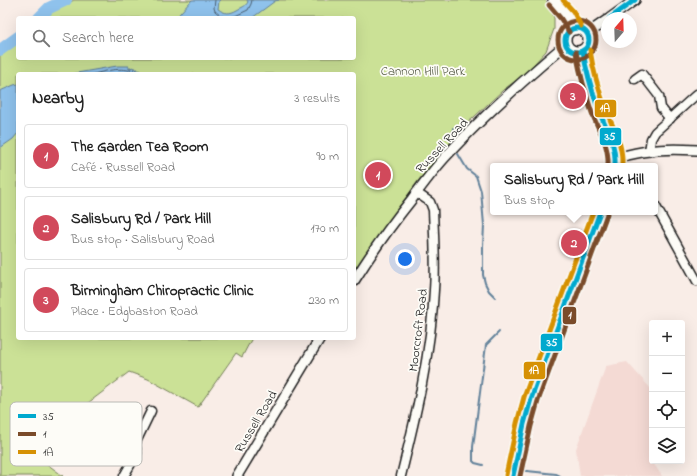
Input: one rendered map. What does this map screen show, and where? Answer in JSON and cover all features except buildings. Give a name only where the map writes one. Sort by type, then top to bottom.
[{"type":"main road","points":[[554,0],[567,15],[575,29]]},
{"type":"main road","points":[[575,29],[584,31],[589,38],[588,44],[583,51],[574,52],[566,44],[566,37],[568,33],[575,29]]},
{"type":"main road","points":[[583,51],[584,62],[599,112],[612,137],[616,152],[616,162]]},
{"type":"main road","points":[[513,476],[531,399],[599,215]]},
{"type":"street","points":[[618,12],[635,0]]},
{"type":"street","points":[[587,34],[601,24]]},
{"type":"street","name":"Russell Road","points":[[356,278],[368,258],[427,178],[455,147],[524,80],[566,44]]},
{"type":"street","points":[[635,79],[642,74],[659,96],[661,108],[670,119]]},
{"type":"street","points":[[649,150],[651,139],[655,132],[697,94]]},
{"type":"street","points":[[616,162],[649,150],[681,148],[697,150]]},
{"type":"street","name":"Moorcroft Road","points":[[401,476],[420,397],[430,335],[434,289],[433,210],[430,202],[417,193]]},
{"type":"street","points":[[658,210],[697,281]]},
{"type":"street","name":"Russell Road","points":[[237,476],[319,340]]},
{"type":"street","points":[[142,430],[151,411]]},
{"type":"shaded area","points":[[627,362],[649,387],[649,464],[654,464],[662,476],[580,476],[576,449],[606,366]]},
{"type":"green space","name":"Cannon Hill Park","points":[[74,0],[545,0],[548,3],[554,18],[554,29],[546,51],[525,74],[503,90],[459,131],[418,181],[356,269],[356,72],[16,72],[16,340],[251,340],[242,357],[236,353],[198,407],[148,379],[129,372],[89,402],[10,402],[10,466],[50,466],[63,476],[0,476],[0,54],[16,44],[16,60],[356,60],[356,16],[48,16],[54,10]]},
{"type":"water","points":[[192,0],[220,0],[218,9],[223,12],[230,13],[245,6],[248,2],[247,0],[279,0],[275,1],[255,16],[178,16]]},
{"type":"water","points":[[117,66],[129,66],[129,69],[131,67],[130,70],[132,67],[136,68],[135,71],[138,69],[137,72],[82,72]]},
{"type":"water","points":[[16,84],[16,135],[0,148],[0,91]]},
{"type":"waterway","points":[[41,16],[49,8],[66,0]]},
{"type":"waterway","points":[[0,50],[16,38]]},
{"type":"waterway","points":[[453,128],[455,138]]},
{"type":"waterway","points":[[458,154],[467,169],[476,176],[481,191],[484,225],[483,275],[489,291],[495,297]]},
{"type":"waterway","points":[[483,465],[473,461],[473,447],[486,345],[499,332]]},
{"type":"waterway","points":[[522,471],[556,474],[560,476]]},
{"type":"transit line","name":"1A","points":[[563,0],[573,11],[581,26]]},
{"type":"transit line","name":"35","points":[[618,12],[635,0]]},
{"type":"transit line","name":"1","points":[[549,5],[561,19],[569,32]]},
{"type":"transit line","name":"1","points":[[577,21],[590,27],[596,40],[590,53],[577,59],[564,53],[558,40],[564,27],[577,21]]},
{"type":"transit line","name":"35","points":[[577,28],[585,32],[589,40],[585,48],[577,52],[569,48],[565,40],[569,32],[577,28]]},
{"type":"transit line","name":"1A","points":[[590,50],[601,95],[621,150],[622,163]]},
{"type":"transit line","name":"35","points":[[583,51],[594,96],[614,150],[615,163]]},
{"type":"transit line","name":"1","points":[[576,52],[589,105],[605,144],[608,163]]},
{"type":"transit line","name":"1A","points":[[506,475],[524,397],[592,215]]},
{"type":"transit line","name":"35","points":[[513,476],[531,399],[599,215]]},
{"type":"transit line","name":"1","points":[[520,476],[538,401],[607,215]]},
{"type":"place","name":"Birmingham Chiropractic Clinic","points":[[573,96]]},
{"type":"place","name":"The Garden Tea Room","points":[[378,175]]},
{"type":"place","name":"Salisbury Rd / Park Hill","points":[[574,243]]}]
